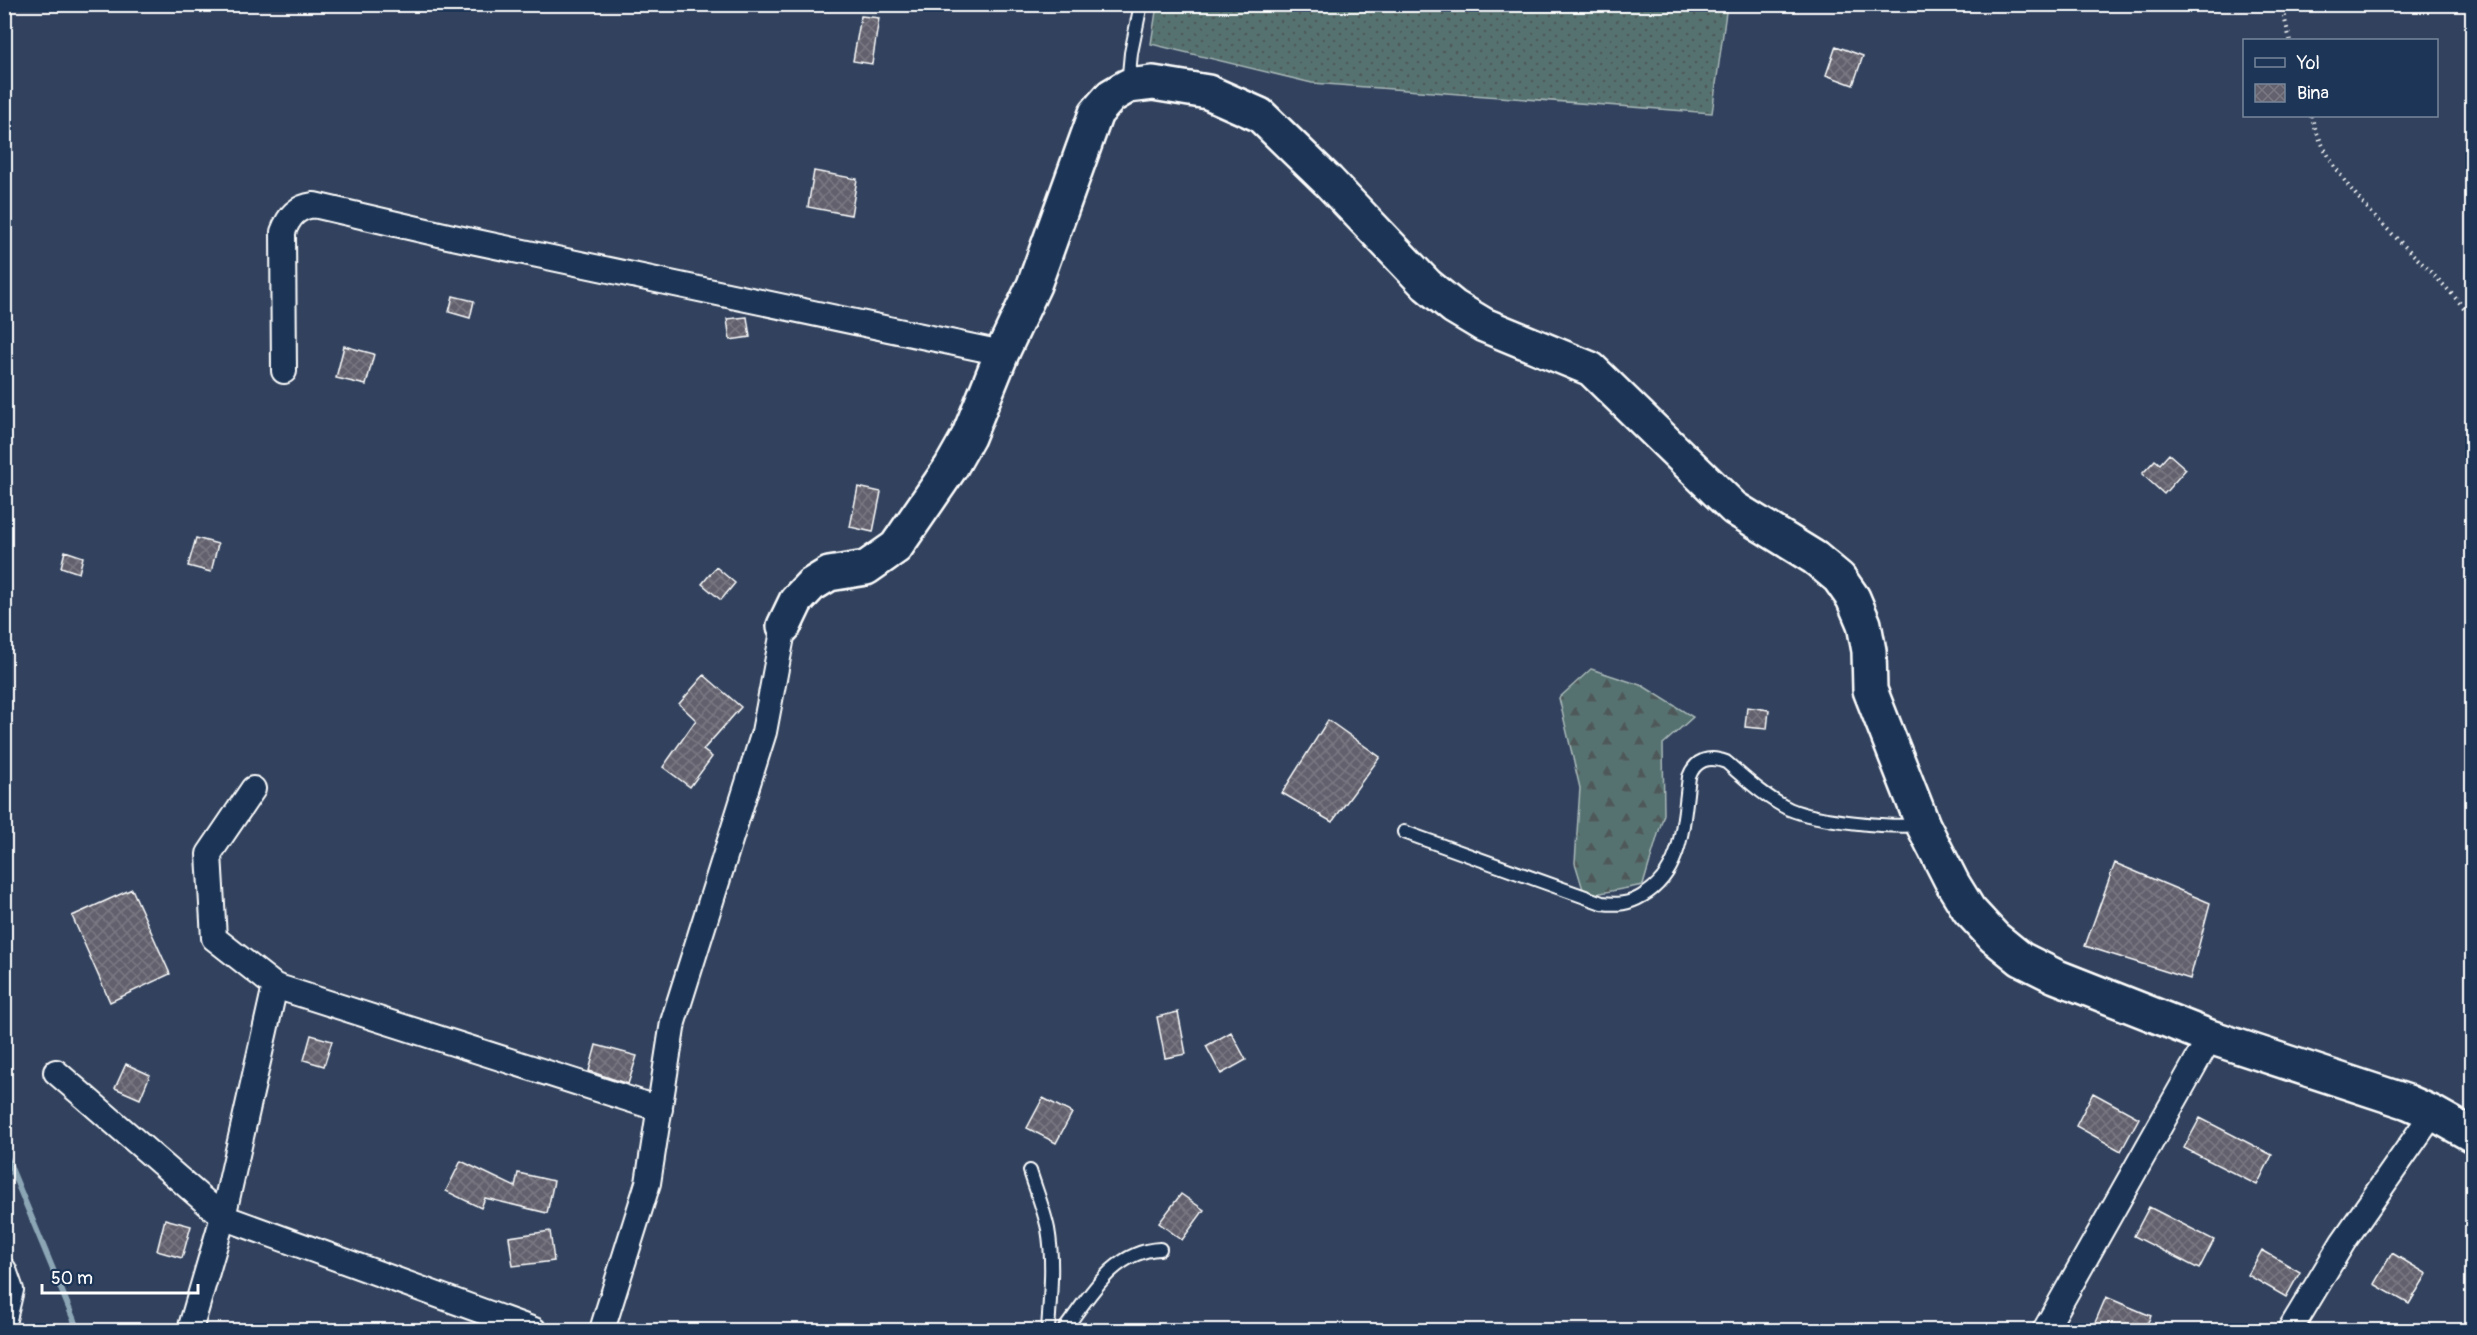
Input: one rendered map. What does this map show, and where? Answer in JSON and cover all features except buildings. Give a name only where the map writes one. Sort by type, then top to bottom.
[{"type":"street","points":[[602,1330],[648,1183],[673,1023],[764,732],[784,627],[796,601],[811,585],[829,574],[866,568],[881,560],[896,547],[951,467],[968,437],[1002,353],[1034,285],[1096,113],[1111,96],[1128,86],[1154,83],[1191,88],[1236,103],[1260,115],[1328,181],[1427,285],[1454,307],[1484,325],[1591,369],[1734,508],[1815,558],[1839,578],[1853,598],[1864,624],[1869,651],[1869,690],[1923,825],[1969,910],[1994,937],[2021,958],[2055,976],[2210,1037],[2408,1102],[2472,1135]]},
{"type":"street","points":[[284,372],[283,232],[291,215],[306,206],[314,205],[460,239],[1002,353]]},
{"type":"street","points":[[253,789],[209,854],[214,938],[275,986],[660,1108]]},
{"type":"street","points":[[190,1330],[223,1217],[275,986]]},
{"type":"street","points":[[2045,1330],[2210,1037]]},
{"type":"street","points":[[56,1072],[223,1217],[534,1330]]},
{"type":"street","points":[[2290,1330],[2343,1242],[2433,1113]]},
{"type":"street","points":[[4,1319],[6,1283]]},
{"type":"lane","points":[[1128,86],[1131,53],[1142,4]]},
{"type":"lane","points":[[1404,832],[1611,905],[1629,902],[1649,892],[1667,874],[1678,852],[1689,777],[1692,770],[1703,760],[1719,759],[1725,762],[1775,801],[1803,814],[1903,827],[1923,825]]},
{"type":"lane","points":[[1030,1172],[1047,1227],[1050,1251],[1051,1290],[1048,1330]]},
{"type":"lane","points":[[1064,1330],[1120,1262],[1139,1252],[1160,1249]]},
{"type":"path","points":[[2281,4],[2290,39]]},
{"type":"path","points":[[2311,117],[2330,159],[2349,189],[2457,298],[2472,318]]},
{"type":"green space","points":[[1157,4],[1727,5],[1712,113],[1312,83],[1151,44]]},
{"type":"green space","points":[[1591,669],[1643,686],[1693,717],[1663,744],[1664,814],[1643,885],[1585,896],[1575,863],[1580,788],[1559,698]]},
{"type":"waterway","points":[[4,1151],[78,1330]]}]
